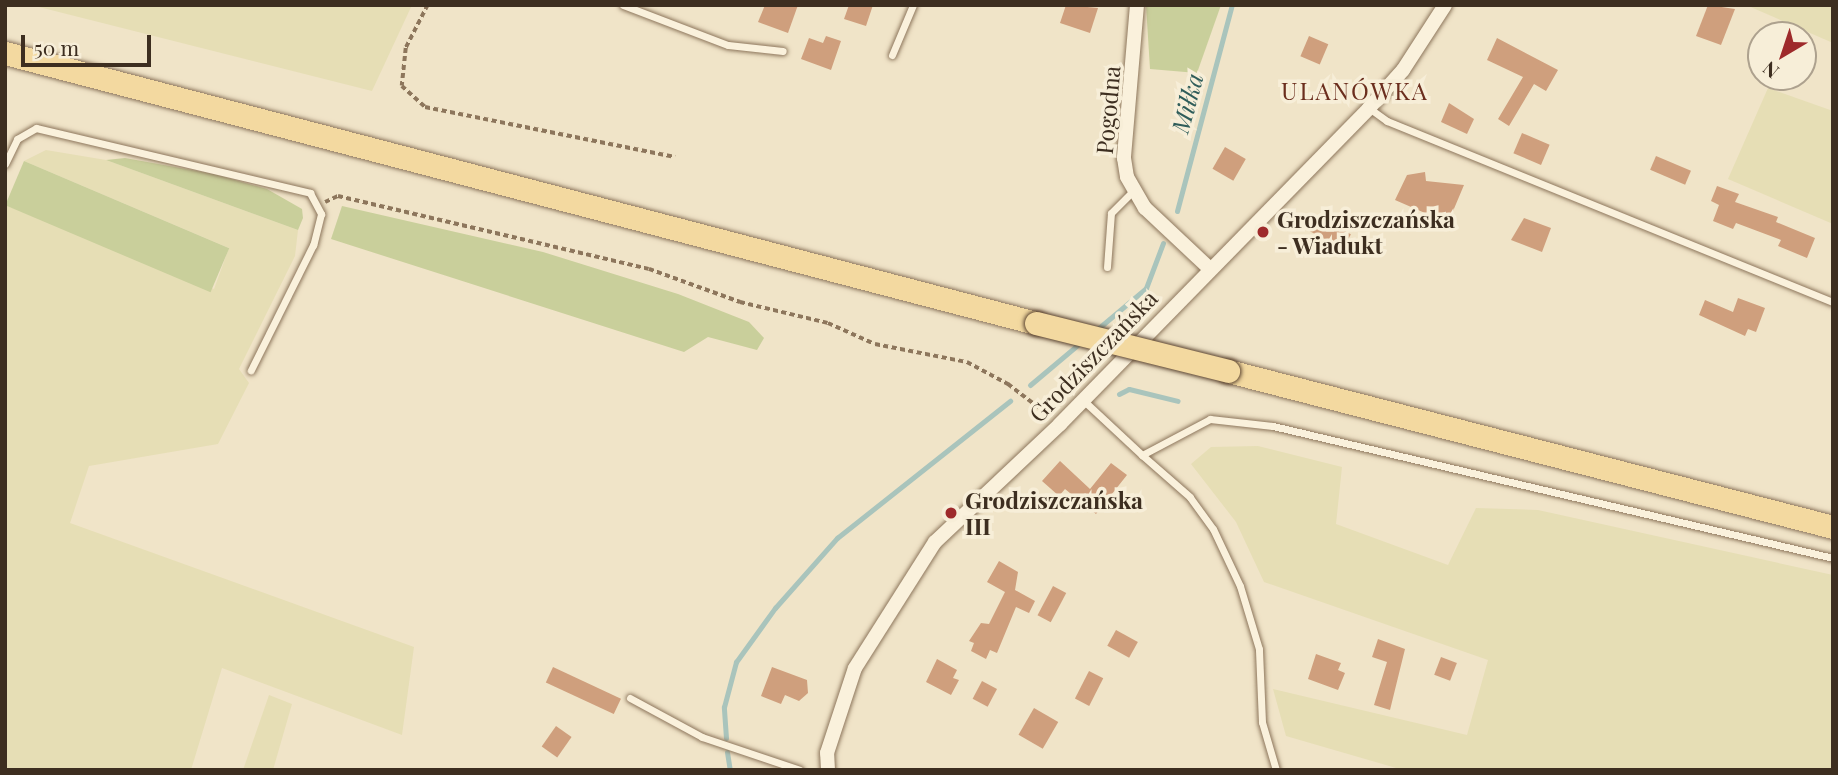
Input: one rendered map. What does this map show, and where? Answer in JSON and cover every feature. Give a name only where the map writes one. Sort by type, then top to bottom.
[{"type":"main road","points":[[5,53],[1036,323],[1833,527]]},
{"type":"street","name":"Pogodna","points":[[1132,192],[1124,158],[1137,5]]},
{"type":"street","name":"Grodziszczańska","points":[[828,770],[827,753],[855,667],[935,542],[1060,424],[1369,108],[1403,70],[1445,5]]},
{"type":"street","points":[[1132,192],[1210,269]]},
{"type":"lane","points":[[623,5],[729,44],[783,51]]},
{"type":"lane","points":[[892,55],[913,5]]},
{"type":"lane","points":[[1369,108],[1387,121],[1833,302]]},
{"type":"lane","points":[[5,164],[17,139],[36,128],[296,187],[310,193],[318,205],[320,223],[313,245],[251,370]]},
{"type":"lane","points":[[1107,267],[1111,213],[1132,192]]},
{"type":"lane","points":[[1083,400],[1190,497],[1213,529],[1240,586],[1259,649],[1262,722],[1276,770]]},
{"type":"lane","points":[[1142,455],[1210,419],[1273,426],[1833,558]]},
{"type":"lane","points":[[630,698],[702,737],[800,770]]},
{"type":"path","points":[[428,5],[406,48],[402,86],[425,107],[675,157]]},
{"type":"path","points":[[318,205],[338,196],[649,269],[740,302],[828,323],[875,344],[967,362],[1008,384],[1060,424]]},
{"type":"shaded area","points":[[31,5],[412,5],[372,91]]},
{"type":"shaded area","points":[[1746,5],[1833,5],[1833,43],[1817,36],[1817,21],[1783,21]]},
{"type":"shaded area","points":[[1767,91],[1776,91],[1833,111],[1833,224],[1728,179]]},
{"type":"shaded area","points":[[46,150],[106,160],[298,230],[295,256],[239,369],[249,383],[218,444],[89,466],[70,523],[414,647],[402,735],[222,668],[191,770],[5,770],[5,205],[214,289],[229,248],[24,161]]},
{"type":"shaded area","points":[[1258,446],[1342,467],[1336,524],[1448,565],[1476,508],[1538,510],[1833,575],[1833,770],[1403,770],[1286,736],[1273,689],[1467,735],[1488,660],[1264,582],[1236,522],[1191,464],[1211,447]]},
{"type":"shaded area","points":[[269,695],[292,704],[273,770],[243,770]]},
{"type":"green space","points":[[1146,5],[1221,5],[1197,73],[1150,69]]},
{"type":"green space","points":[[125,158],[214,174],[267,189],[302,209],[303,218],[298,230],[106,160]]},
{"type":"green space","points":[[24,161],[229,248],[211,292],[5,205]]},
{"type":"green space","points":[[342,206],[543,252],[678,294],[749,322],[764,338],[757,350],[708,337],[684,352],[331,239]]},
{"type":"building","points":[[765,5],[798,5],[788,33],[758,22]]},
{"type":"building","points":[[849,5],[873,5],[866,26],[844,19]]},
{"type":"building","points":[[1066,5],[1098,8],[1090,33],[1060,23]]},
{"type":"building","points":[[1708,5],[1735,9],[1721,45],[1696,36]]},
{"type":"building","points":[[826,36],[841,41],[831,70],[801,59],[809,38],[823,43]]},
{"type":"building","points":[[1309,36],[1328,44],[1320,64],[1300,56]]},
{"type":"building","points":[[1497,38],[1558,70],[1546,91],[1534,84],[1509,126],[1498,119],[1523,77],[1487,60]]},
{"type":"building","points":[[1449,103],[1474,119],[1467,134],[1441,122]]},
{"type":"building","points":[[1522,133],[1550,145],[1541,165],[1513,153]]},
{"type":"building","points":[[1225,147],[1246,159],[1233,181],[1212,169]]},
{"type":"building","points":[[1656,156],[1691,171],[1685,185],[1650,170]]},
{"type":"building","points":[[1425,172],[1426,181],[1464,185],[1448,223],[1395,200],[1407,175]]},
{"type":"building","points":[[1717,186],[1739,194],[1735,202],[1778,217],[1776,222],[1815,238],[1807,258],[1778,246],[1781,240],[1736,223],[1733,229],[1713,221],[1719,205],[1711,201]]},
{"type":"building","points":[[1317,217],[1351,234],[1344,249],[1310,231]]},
{"type":"building","points":[[1524,218],[1551,228],[1542,252],[1511,240]]},
{"type":"building","points":[[1738,298],[1765,308],[1756,332],[1748,329],[1745,336],[1699,315],[1705,300],[1733,312]]},
{"type":"building","points":[[1060,461],[1090,489],[1111,463],[1127,475],[1096,514],[1065,489],[1059,496],[1042,481]]},
{"type":"building","points":[[999,561],[1018,572],[1015,590],[1035,601],[1029,613],[1016,607],[997,653],[990,650],[986,659],[971,651],[974,643],[969,641],[981,623],[989,624],[1005,592],[987,582]]},
{"type":"building","points":[[1053,586],[1066,593],[1051,622],[1038,615]]},
{"type":"building","points":[[1116,630],[1138,642],[1129,658],[1107,646]]},
{"type":"building","points":[[1378,639],[1405,649],[1390,710],[1374,705],[1387,662],[1372,657]]},
{"type":"building","points":[[1316,654],[1341,663],[1338,670],[1345,673],[1338,690],[1308,679]]},
{"type":"building","points":[[1441,657],[1457,663],[1450,681],[1434,675]]},
{"type":"building","points":[[937,659],[957,670],[953,678],[959,680],[951,695],[926,682]]},
{"type":"building","points":[[553,667],[621,699],[614,714],[546,682]]},
{"type":"building","points":[[772,667],[807,680],[808,693],[799,701],[785,695],[781,704],[761,696]]},
{"type":"building","points":[[1089,671],[1103,678],[1089,706],[1075,699]]},
{"type":"building","points":[[982,681],[997,689],[988,707],[973,699]]},
{"type":"building","points":[[1034,708],[1058,722],[1043,749],[1018,735]]},
{"type":"building","points":[[556,726],[572,737],[557,757],[542,746]]},
{"type":"waterway","name":"Miłka","points":[[1177,211],[1232,5]]},
{"type":"waterway","points":[[1094,332],[1146,288],[1163,243]]},
{"type":"waterway","points":[[1030,385],[1081,342]]},
{"type":"waterway","points":[[1119,394],[1129,389],[1178,401]]},
{"type":"waterway","points":[[726,738],[724,707],[736,662],[775,608],[837,538],[1010,401]]},
{"type":"waterway","points":[[727,752],[730,770]]},
{"type":"place","name":"Grodziszczańska - Wiadukt","points":[[1263,232]]},
{"type":"place","name":"Grodziszczańska III","points":[[951,513]]},
{"type":"district","name":"ULANÓWKA","points":[[1355,91]]}]
